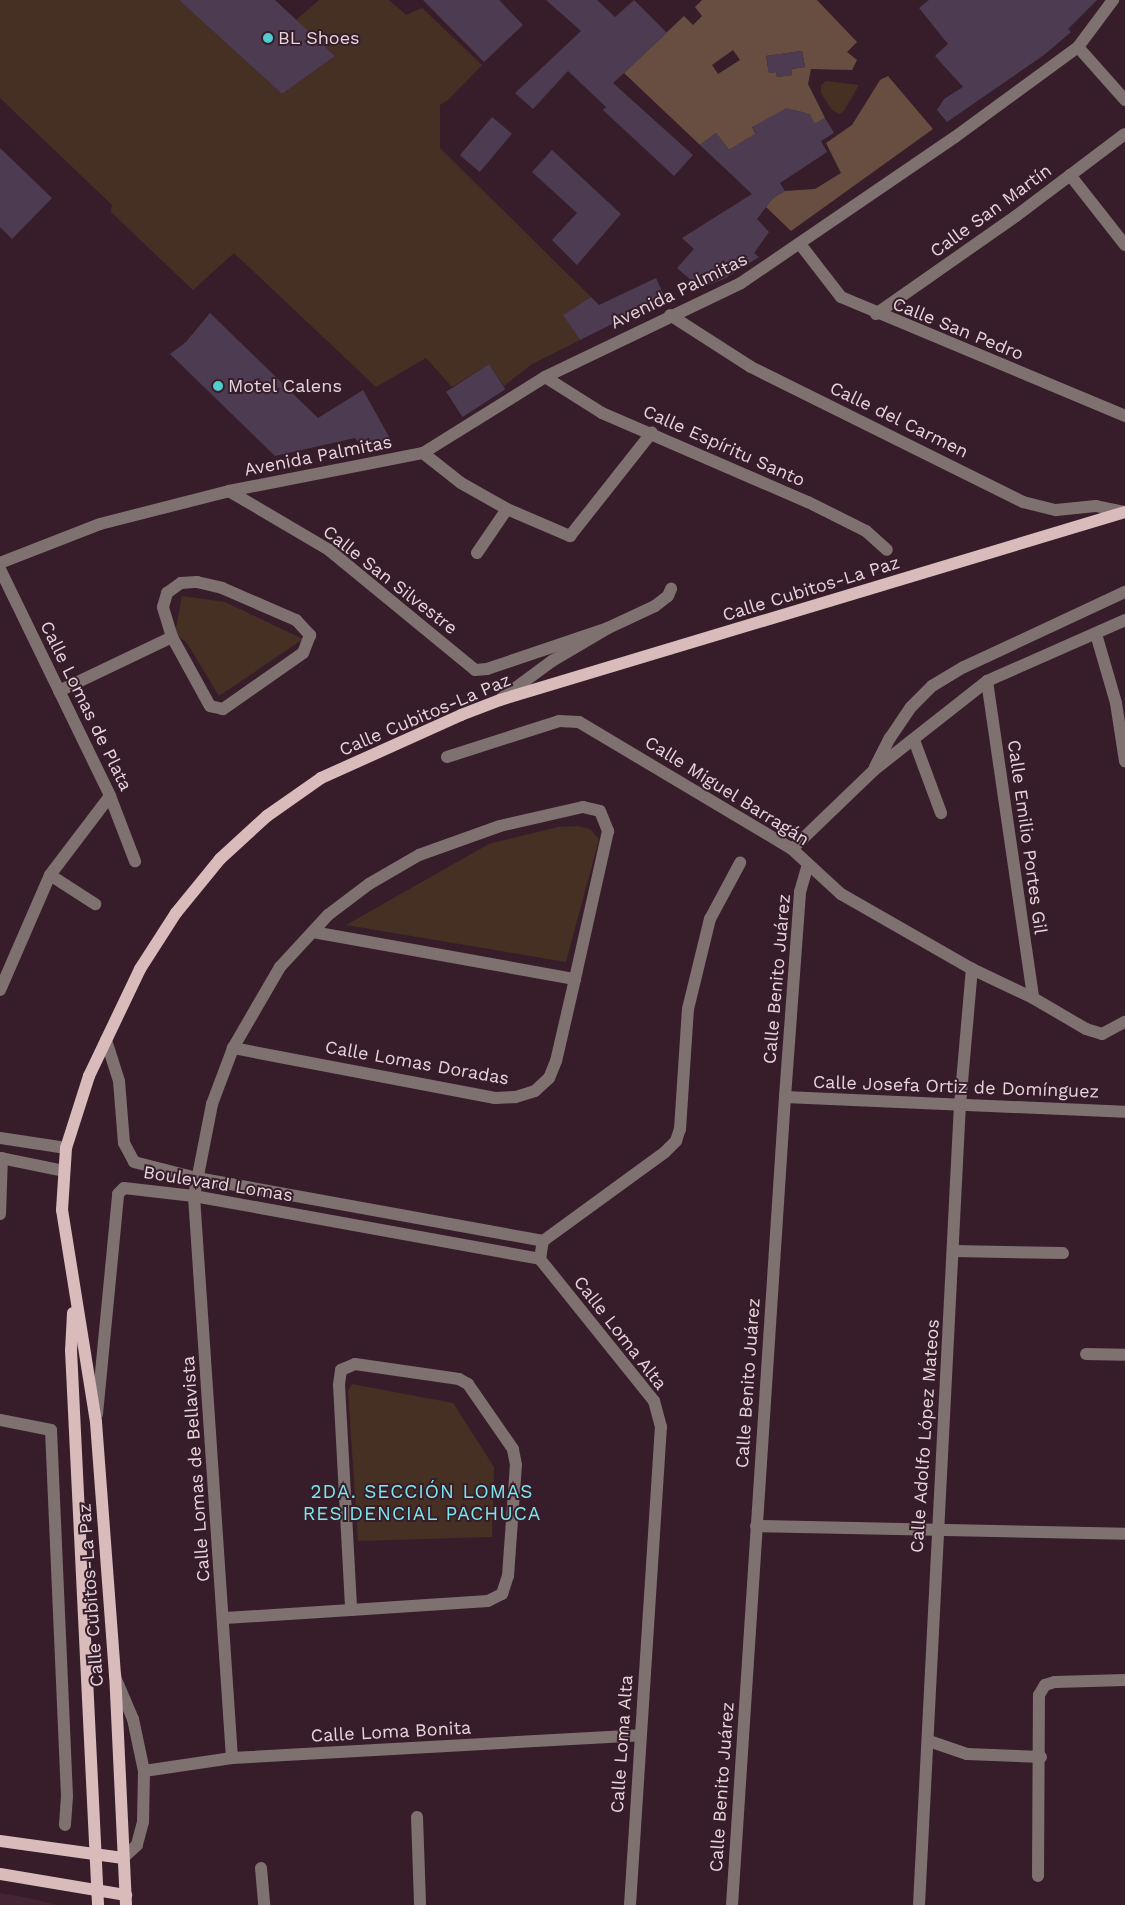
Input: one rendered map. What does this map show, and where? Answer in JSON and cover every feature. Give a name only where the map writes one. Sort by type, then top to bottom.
[{"type":"main road","name":"Calle Cubitos-La Paz","points":[[126,1900],[115,1675],[96,1422],[74,1295],[62,1210],[66,1148],[89,1076],[140,969],[176,913],[220,859],[267,816],[321,778],[387,746],[500,700],[1125,512]]},
{"type":"main road","name":"Calle Cubitos-La Paz","points":[[74,1295],[71,1350],[98,1905]]},
{"type":"main road","points":[[0,1841],[97,1856],[123,1858]]},
{"type":"main road","points":[[0,1874],[97,1891],[126,1900]]},
{"type":"street","name":"Avenida Palmitas","points":[[0,563],[100,524],[230,492],[423,452],[545,377],[670,315],[742,283],[955,137],[1078,47],[1112,0]]},
{"type":"street","points":[[1078,47],[1125,100]]},
{"type":"street","name":"Calle San Martín","points":[[876,314],[1016,216],[1125,134]]},
{"type":"street","points":[[1070,175],[1125,245]]},
{"type":"street","name":"Calle San Pedro","points":[[800,244],[842,297],[876,314],[1125,416]]},
{"type":"street","name":"Calle del Carmen","points":[[670,315],[751,367],[1023,502],[1056,510],[1096,506],[1125,512]]},
{"type":"street","name":"Calle Espíritu Santo","points":[[545,377],[602,413],[652,432],[808,502],[866,531],[887,550]]},
{"type":"street","points":[[423,452],[462,483],[507,509],[570,536],[652,432]]},
{"type":"street","name":"Calle San Silvestre","points":[[230,492],[329,550],[476,670],[487,669],[608,628]]},
{"type":"street","points":[[477,553],[507,509]]},
{"type":"street","name":"Calle Lomas de Plata","points":[[0,569],[110,796],[135,861]]},
{"type":"street","points":[[197,582],[222,588],[296,620],[310,635],[303,653],[223,709],[215,709],[210,706],[172,637],[163,599],[181,583],[197,582]]},
{"type":"street","points":[[500,700],[552,661],[608,628],[655,606],[668,596],[671,589]]},
{"type":"street","points":[[874,770],[890,738],[911,707],[932,686],[964,667],[1125,592]]},
{"type":"street","points":[[792,848],[874,770],[987,681],[1125,620]]},
{"type":"street","points":[[1096,634],[1116,702],[1125,761]]},
{"type":"street","points":[[59,691],[172,637]]},
{"type":"street","name":"Calle Emilio Portes Gil","points":[[987,681],[1033,998]]},
{"type":"street","name":"Calle Miguel Barragán","points":[[447,757],[559,721],[579,722],[792,848],[841,894],[972,969],[1033,998],[1086,1029],[1102,1034],[1125,1022]]},
{"type":"street","points":[[914,740],[942,813]]},
{"type":"street","points":[[0,990],[50,875],[110,796]]},
{"type":"street","name":"Calle Lomas Doradas","points":[[233,1048],[495,1098],[515,1097],[535,1091],[549,1078],[575,979],[608,831],[600,811],[583,807],[500,826],[419,855],[369,884],[313,932]]},
{"type":"street","points":[[540,1259],[543,1241],[665,1152],[676,1140],[680,1129],[688,1009],[710,919],[740,863]]},
{"type":"street","name":"Calle Benito Juárez","points":[[732,1905],[785,1097],[800,892],[808,864]]},
{"type":"street","points":[[50,875],[95,904]]},
{"type":"street","points":[[313,932],[575,979]]},
{"type":"street","name":"Calle Lomas de Bellavista","points":[[232,1758],[225,1618],[194,1196],[212,1104],[233,1048],[280,968],[313,932]]},
{"type":"street","name":"Calle Adolfo López Mateos","points":[[919,1905],[928,1741],[936,1530],[954,1250],[960,1106],[972,969]]},
{"type":"street","name":"Boulevard Lomas","points":[[106,1040],[119,1081],[124,1143],[128,1154],[134,1162],[197,1178],[543,1241]]},
{"type":"street","name":"Calle Josefa Ortiz de Domínguez","points":[[785,1097],[1125,1112]]},
{"type":"street","points":[[0,1138],[66,1148]]},
{"type":"street","points":[[0,1214],[1,1158],[64,1172]]},
{"type":"street","name":"Boulevard Lomas","points":[[96,1422],[118,1194],[124,1188],[194,1196],[540,1259]]},
{"type":"street","points":[[954,1250],[1063,1253]]},
{"type":"street","name":"Calle Loma Alta","points":[[540,1259],[654,1401],[661,1426],[630,1905]]},
{"type":"street","points":[[1086,1354],[1125,1355]]},
{"type":"street","points":[[225,1618],[351,1610],[488,1601],[502,1594],[508,1576],[516,1465],[513,1448],[468,1384],[459,1379],[355,1364],[341,1370],[339,1385],[351,1610]]},
{"type":"street","points":[[0,1420],[50,1430],[67,1796],[65,1825]]},
{"type":"street","points":[[756,1526],[1125,1534]]},
{"type":"street","points":[[115,1675],[133,1719],[144,1771],[143,1822],[137,1845],[123,1858]]},
{"type":"street","points":[[1038,1876],[1041,1757],[1040,1695],[1045,1685],[1125,1680]]},
{"type":"street","name":"Calle Loma Bonita","points":[[144,1771],[232,1758],[640,1736]]},
{"type":"street","points":[[928,1741],[967,1754],[1041,1757]]},
{"type":"street","points":[[416,1817],[420,1905]]},
{"type":"street","points":[[261,1868],[264,1905]]},
{"type":"shaded area","points":[[0,0],[179,0],[282,94],[335,56],[296,20],[319,0],[389,0],[406,15],[422,8],[482,65],[448,100],[440,105],[440,148],[591,297],[563,315],[580,340],[532,364],[504,386],[489,364],[452,387],[426,358],[376,387],[234,253],[193,290],[111,212],[112,205],[0,98]]},
{"type":"shaded area","points":[[702,0],[817,0],[857,42],[847,52],[857,60],[852,70],[811,69],[808,84],[825,118],[815,124],[805,113],[794,110],[752,127],[759,140],[750,137],[729,150],[716,133],[700,145],[624,73],[684,16],[693,25],[702,16],[695,7]],"holes":[[[733,50],[740,60],[718,74],[712,65]],[[802,51],[805,67],[791,69],[792,75],[777,77],[776,72],[769,73],[766,56]]]},
{"type":"shaded area","points":[[888,76],[933,129],[791,231],[766,207],[773,198],[785,191],[815,189],[841,173],[826,143],[852,125],[880,80]]},
{"type":"shaded area","points":[[826,81],[859,85],[844,111],[839,114],[832,110],[821,93],[821,85]]},
{"type":"shaded area","points":[[182,596],[225,602],[303,639],[219,696],[187,643],[175,633]]},
{"type":"shaded area","points":[[577,826],[590,829],[599,839],[566,962],[346,925],[489,844],[558,827]]},
{"type":"shaded area","points":[[352,1384],[453,1403],[494,1467],[492,1537],[358,1541],[348,1391]]},
{"type":"shaded area","points":[[0,1893],[38,1900],[56,1905],[0,1905]]},
{"type":"building","name":"BL Shoes","points":[[179,0],[275,0],[335,56],[282,94]]},
{"type":"building","points":[[423,0],[499,0],[523,25],[484,62]]},
{"type":"building","points":[[546,0],[597,0],[615,17],[634,0],[667,33],[613,83],[693,155],[674,176],[603,110],[606,107],[568,71],[533,109],[515,93],[581,31]]},
{"type":"building","points":[[929,0],[1097,0],[1068,29],[1071,32],[1044,55],[947,122],[937,110],[944,99],[963,87],[935,56],[948,44],[919,8]]},
{"type":"building","points":[[802,51],[805,67],[791,69],[792,75],[777,77],[776,72],[769,73],[766,56]]},
{"type":"building","points":[[786,108],[810,114],[815,124],[825,118],[834,133],[821,141],[827,152],[780,183],[785,191],[773,198],[757,219],[769,232],[754,253],[759,257],[724,279],[700,288],[677,268],[694,249],[682,238],[752,194],[700,145],[716,133],[729,150],[756,133],[752,127]]},
{"type":"building","points":[[492,117],[512,134],[480,172],[460,155]]},
{"type":"building","points":[[0,148],[52,198],[12,239],[0,227]]},
{"type":"building","points":[[552,150],[621,214],[577,265],[552,240],[577,213],[532,172]]},
{"type":"building","points":[[656,278],[667,302],[628,316],[580,340],[563,315],[591,297],[599,305]]},
{"type":"building","points":[[210,313],[318,418],[363,390],[393,444],[365,450],[355,438],[275,456],[170,354],[186,342]]},
{"type":"building","points":[[489,364],[505,389],[463,417],[446,392]]},
{"type":"place","name":"BL Shoes","points":[[268,38]]},
{"type":"place","name":"Motel Calens","points":[[218,386]]},
{"type":"district","name":"2DA. SECCIÓN LOMAS RESIDENCIAL PACHUCA","points":[[422,1503]]}]
